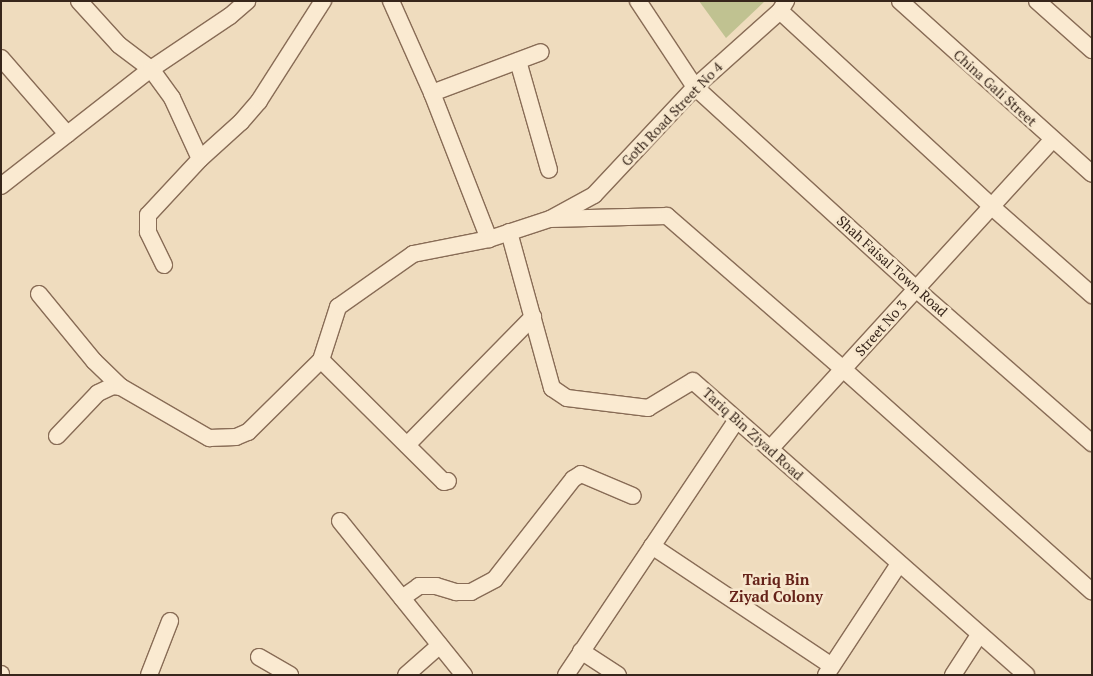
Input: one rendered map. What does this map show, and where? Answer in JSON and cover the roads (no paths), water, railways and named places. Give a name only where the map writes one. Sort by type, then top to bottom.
[{"type":"street","points":[[79,1],[118,45],[151,69],[172,98],[200,159]]},
{"type":"street","points":[[1,186],[151,69],[230,16],[247,1]]},
{"type":"street","points":[[164,266],[148,232],[148,215],[200,159],[241,122],[259,101],[323,1]]},
{"type":"street","points":[[391,1],[432,93],[490,239]]},
{"type":"street","name":"Shah Faisal Town Road","points":[[638,1],[695,87],[916,289],[1092,443]]},
{"type":"street","name":"China Gali Street","points":[[900,1],[1052,140],[1092,174]]},
{"type":"street","points":[[1037,1],[1092,50]]},
{"type":"street","points":[[783,6],[991,206],[1092,296]]},
{"type":"street","name":"Goth Road Street No 4","points":[[550,219],[594,195],[695,87],[783,6]]},
{"type":"street","points":[[432,93],[541,52]]},
{"type":"street","points":[[1,58],[68,134]]},
{"type":"street","points":[[518,61],[548,170]]},
{"type":"street","name":"Street No 3","points":[[770,449],[1052,140]]},
{"type":"street","points":[[39,294],[94,361],[121,387],[210,438],[236,437],[248,432],[321,360],[338,307],[413,254],[490,239],[550,219],[667,216],[843,369],[1092,592]]},
{"type":"street","name":"Tariq Bin Ziyad Road","points":[[509,232],[552,388],[567,398],[648,408],[694,381],[1026,675]]},
{"type":"street","points":[[407,445],[533,317]]},
{"type":"street","points":[[321,360],[444,482],[448,480]]},
{"type":"street","points":[[57,436],[98,393],[113,386],[121,387]]},
{"type":"street","points":[[566,675],[737,420]]},
{"type":"street","points":[[402,598],[418,586],[436,586],[456,592],[471,592],[495,579],[573,479],[581,474],[633,496]]},
{"type":"street","points":[[340,521],[464,675]]},
{"type":"street","points":[[652,546],[829,670],[899,564]]},
{"type":"street","points":[[150,675],[170,621]]},
{"type":"street","points":[[954,675],[979,635]]},
{"type":"street","points":[[406,675],[440,644]]},
{"type":"street","points":[[581,650],[618,675]]},
{"type":"street","points":[[260,657],[290,675]]},
{"type":"district","name":"Tariq Bin Ziyad Colony","points":[[776,588]]}]
